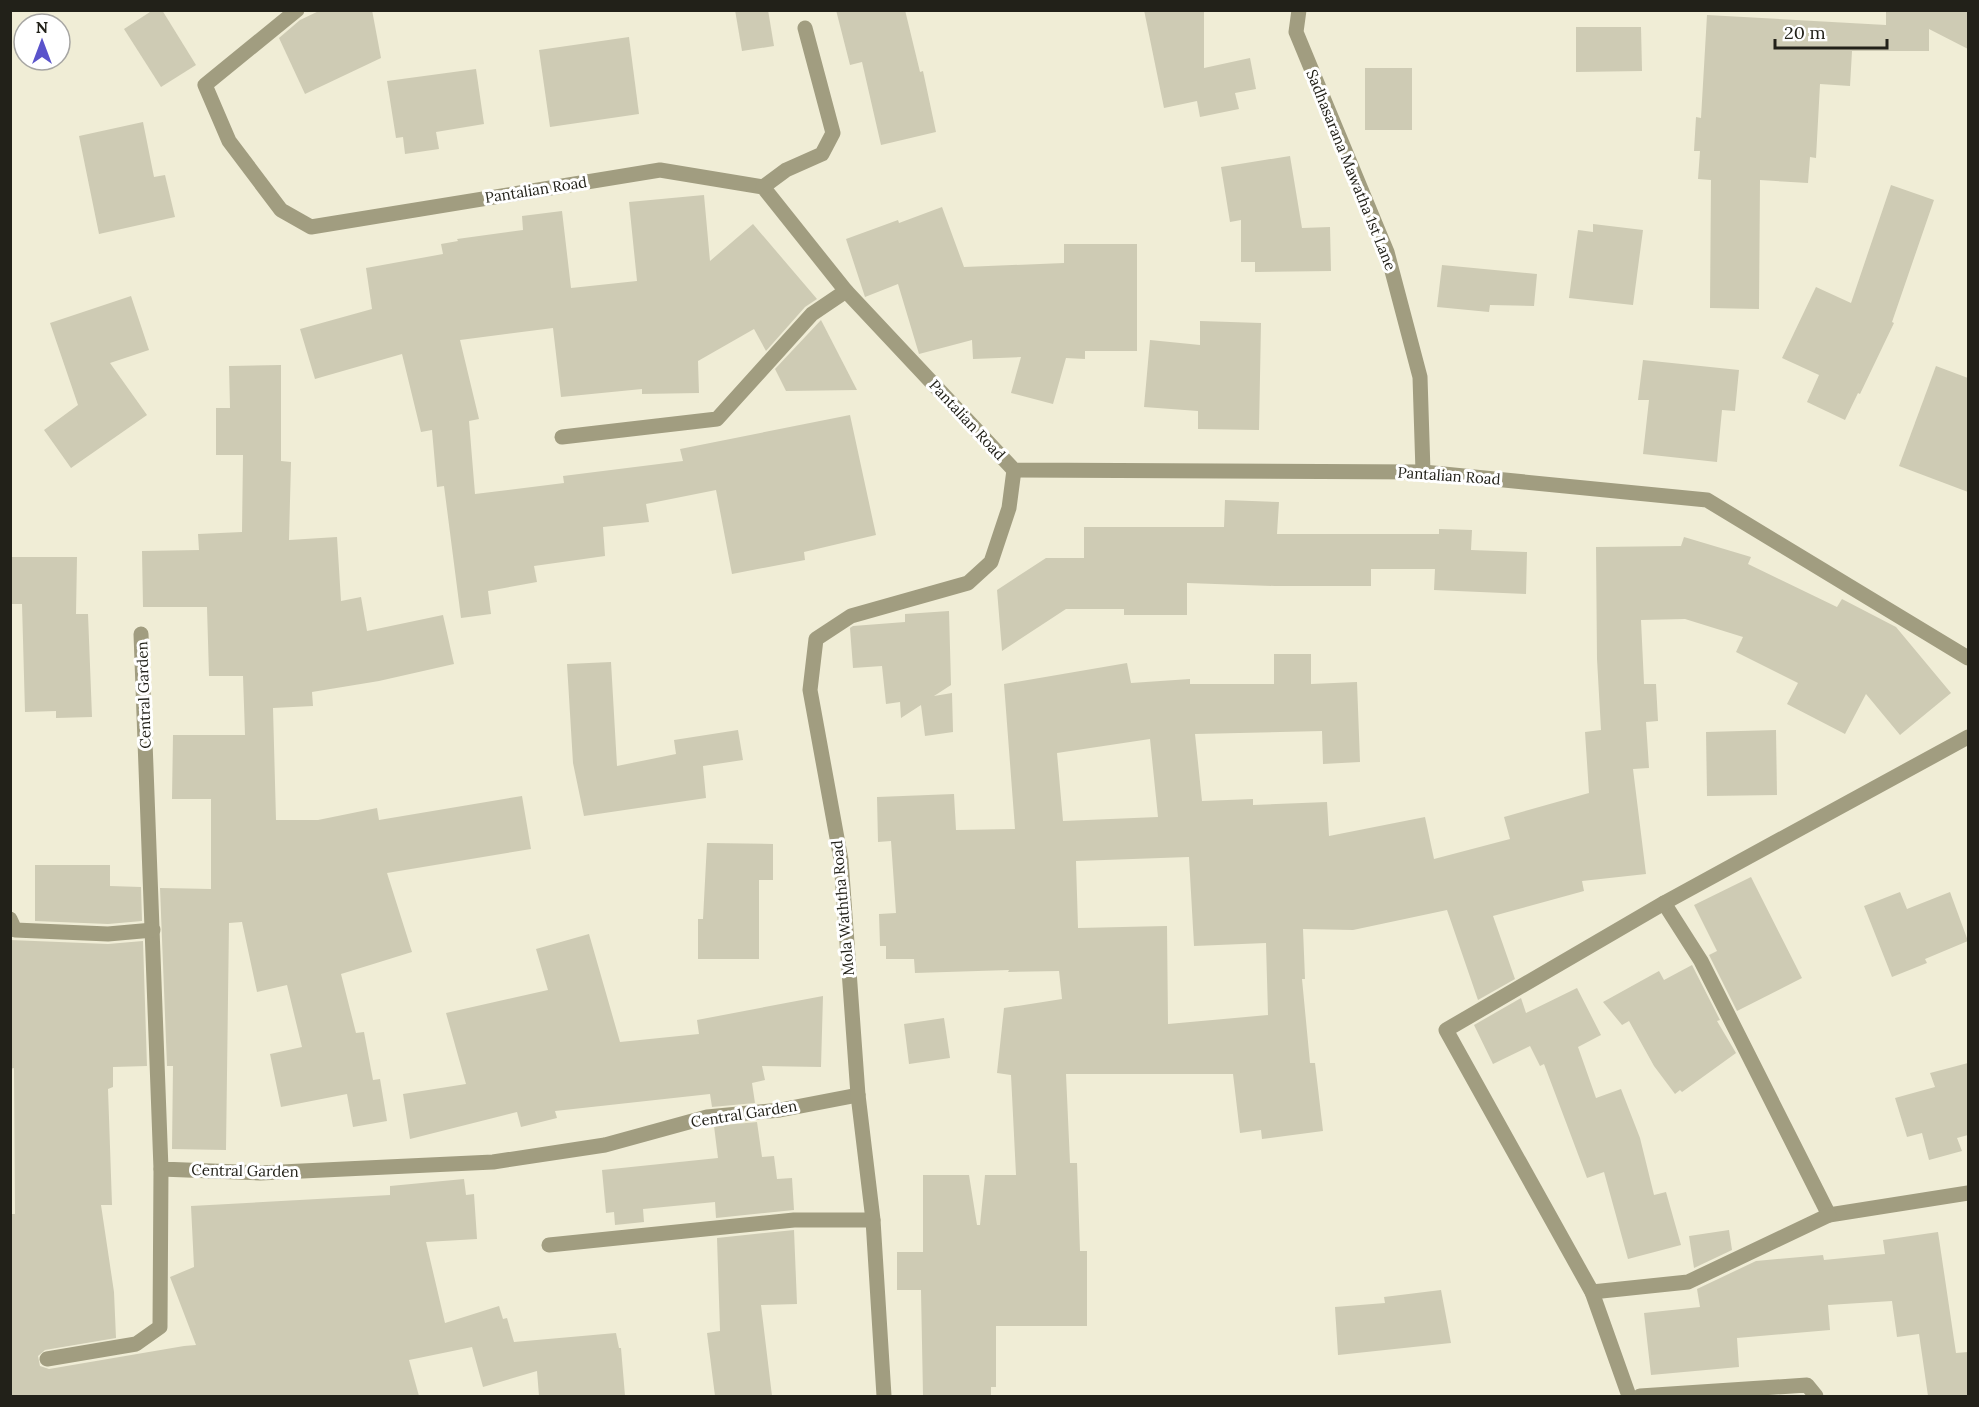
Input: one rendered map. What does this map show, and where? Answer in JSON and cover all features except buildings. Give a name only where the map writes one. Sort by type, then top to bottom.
[{"type":"street","name":"Pantalian Road","points":[[297,10],[205,85],[229,141],[281,210],[311,227],[660,170],[763,187],[846,291],[1014,470],[1423,472],[1707,500],[1968,658]]},
{"type":"street","name":"Sadhasarana Mawatha 1st Lane","points":[[1299,10],[1296,32],[1387,252],[1393,274],[1420,377],[1423,472]]},
{"type":"street","points":[[763,187],[786,170],[822,154],[833,133],[805,28]]},
{"type":"street","points":[[562,437],[717,418],[812,314],[846,291]]},
{"type":"street","name":"Mola Waththa Road","points":[[884,1396],[873,1220],[858,1095],[841,860],[810,690],[816,639],[851,616],[968,583],[991,562],[1010,508],[1014,470]]},
{"type":"street","name":"Central Garden","points":[[141,634],[161,1168],[260,1173],[493,1162],[605,1145],[707,1117],[780,1110],[858,1095]]},
{"type":"street","points":[[1629,1396],[1592,1292],[1446,1030],[1664,903],[1968,737]]},
{"type":"street","points":[[1664,903],[1701,961],[1829,1215]]},
{"type":"street","points":[[10,919],[15,930],[108,934],[153,930]]},
{"type":"street","points":[[47,1359],[136,1344],[160,1327],[161,1168]]},
{"type":"street","points":[[1592,1292],[1688,1282],[1829,1215],[1968,1193]]},
{"type":"street","points":[[549,1245],[794,1220],[873,1220]]},
{"type":"street","points":[[1640,1396],[1807,1385],[1816,1396]]}]
